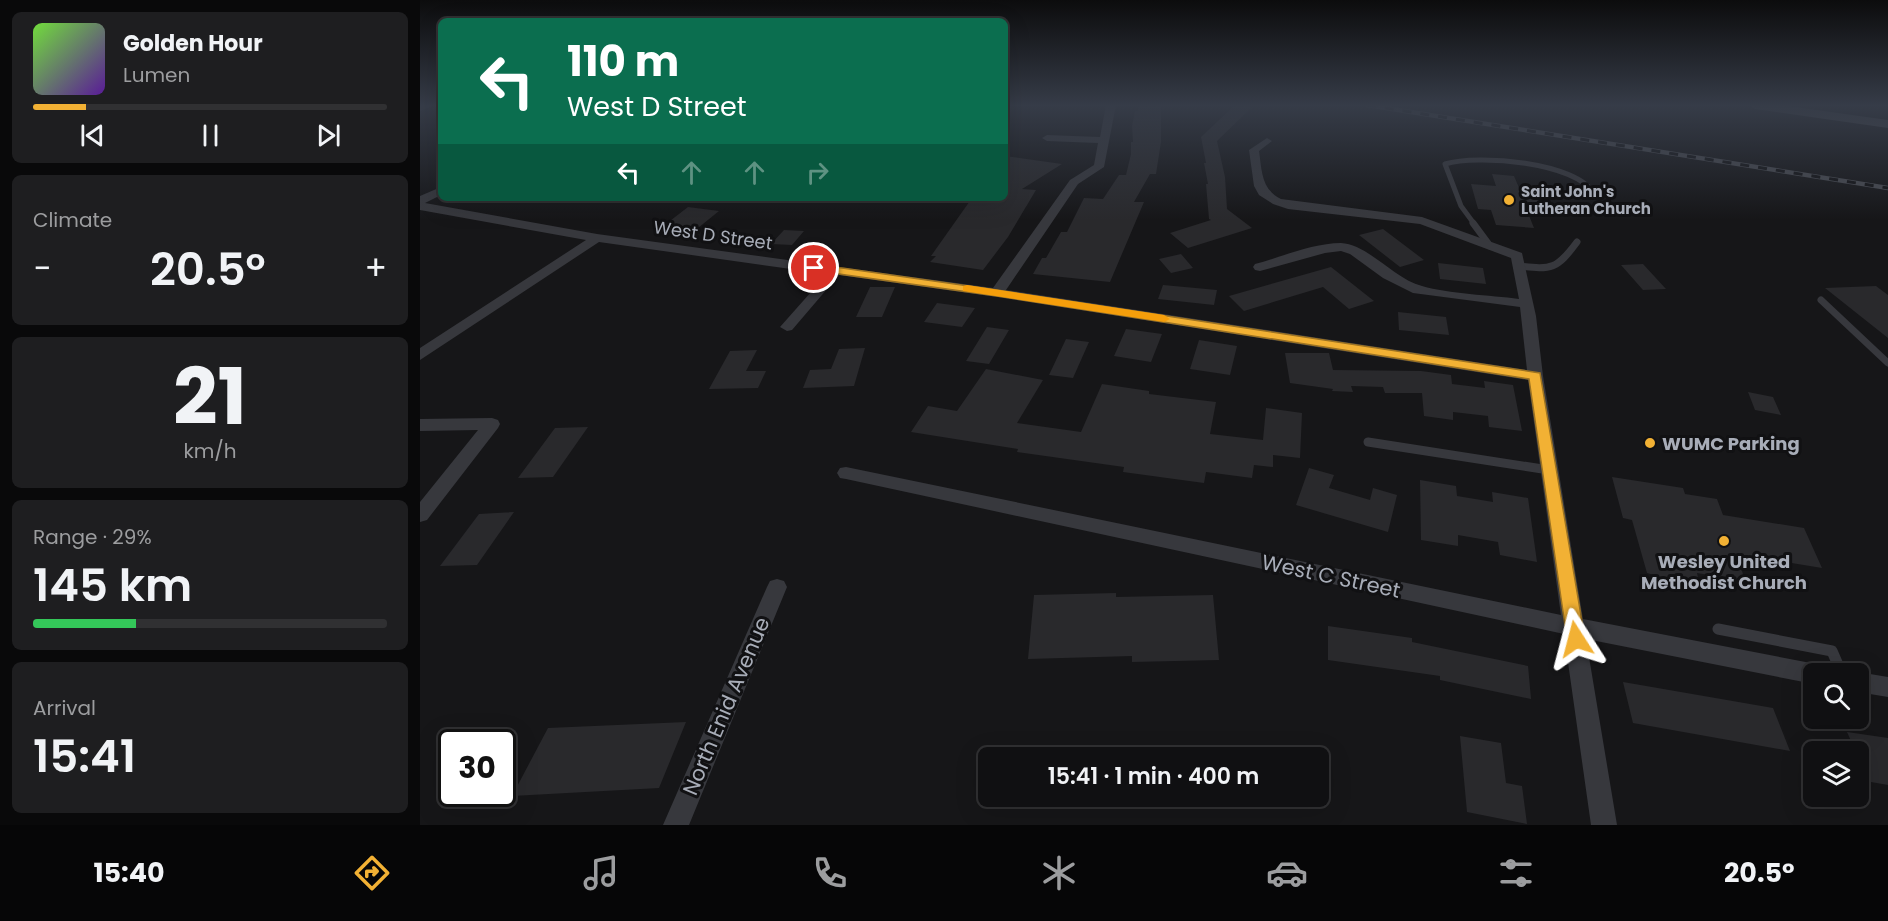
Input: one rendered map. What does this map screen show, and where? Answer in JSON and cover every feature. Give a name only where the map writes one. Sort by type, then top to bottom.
[{"type":"street","points":[[997,293],[1074,182],[1099,166],[1104,144]]},
{"type":"street","points":[[1263,144],[1254,150],[1260,190],[1268,199],[1288,205],[1422,221],[1490,246],[1518,261],[1605,825]]},
{"type":"street","points":[[420,203],[438,192]]},
{"type":"street","name":"West D Street","points":[[420,203],[597,238],[997,293],[1535,376]]},
{"type":"street","points":[[420,355],[597,238]]},
{"type":"street","points":[[1260,267],[1324,249],[1342,247],[1355,251],[1388,275],[1418,290],[1526,304]]},
{"type":"street","points":[[787,327],[836,271]]},
{"type":"street","points":[[420,425],[492,424],[420,515]]},
{"type":"street","name":"West C Street","points":[[846,473],[1574,627],[1803,671]]},
{"type":"street","name":"North Enid Avenue","points":[[676,825],[777,587]]},
{"type":"street","points":[[1869,684],[1888,687]]},
{"type":"lane","points":[[1490,246],[1461,206],[1445,164],[1453,159],[1514,163],[1558,171],[1588,184],[1594,194]]},
{"type":"lane","points":[[1518,261],[1550,270],[1560,265],[1577,242]]},
{"type":"lane","points":[[1821,300],[1888,363]]},
{"type":"lane","points":[[1368,442],[1550,470]]},
{"type":"lane","points":[[1718,629],[1832,651],[1837,663]]},
{"type":"building","points":[[1131,144],[1161,144],[1156,174],[1150,174],[1134,202],[1144,202],[1110,282],[1033,274],[1042,258],[1046,258],[1061,232],[1067,232],[1084,198],[1103,199],[1119,175],[1126,175]]},
{"type":"building","points":[[1202,144],[1218,144],[1225,177],[1227,209],[1252,228],[1188,248],[1170,233],[1211,220],[1209,219],[1206,184],[1208,184],[1204,163],[1206,163]]},
{"type":"building","points":[[1008,156],[1062,164],[1022,189],[1036,190],[1008,237],[983,270],[930,262],[936,256],[931,256],[970,201],[1008,201]]},
{"type":"building","name":"Saint John's Lutheran Church","points":[[1492,174],[1514,176],[1520,190],[1538,192],[1548,214],[1528,213],[1534,228],[1496,225],[1491,210],[1478,209],[1471,184],[1496,186]]},
{"type":"building","points":[[688,207],[719,211],[698,228],[666,224]]},
{"type":"building","points":[[1383,229],[1424,260],[1400,267],[1359,235]]},
{"type":"building","points":[[784,230],[804,231],[792,245],[771,244]]},
{"type":"building","points":[[1181,254],[1193,268],[1171,273],[1159,259]]},
{"type":"building","points":[[1438,263],[1483,268],[1486,284],[1440,279]]},
{"type":"building","points":[[1643,264],[1666,289],[1643,290],[1621,265]]},
{"type":"building","points":[[1331,267],[1374,301],[1349,309],[1323,287],[1244,311],[1229,296]]},
{"type":"building","points":[[1163,285],[1217,290],[1214,305],[1158,299]]},
{"type":"building","points":[[1876,286],[1888,295],[1888,338],[1825,288]]},
{"type":"building","points":[[870,287],[895,287],[882,317],[856,317]]},
{"type":"building","points":[[937,303],[975,308],[962,327],[924,322]]},
{"type":"building","points":[[1398,312],[1446,317],[1449,335],[1399,330]]},
{"type":"building","points":[[987,327],[1009,330],[989,364],[966,361]]},
{"type":"building","points":[[1126,329],[1162,334],[1151,362],[1114,356]]},
{"type":"building","points":[[1066,339],[1089,342],[1073,378],[1049,375]]},
{"type":"building","points":[[1199,340],[1237,346],[1230,375],[1190,369]]},
{"type":"building","points":[[865,348],[854,386],[803,388],[810,370],[831,369],[839,349]]},
{"type":"building","points":[[757,350],[746,371],[766,371],[758,388],[709,389],[730,351]]},
{"type":"building","points":[[1285,353],[1329,353],[1333,370],[1421,371],[1451,375],[1452,384],[1485,388],[1484,381],[1513,385],[1522,431],[1489,427],[1488,416],[1453,412],[1453,420],[1424,416],[1422,393],[1385,393],[1383,387],[1351,386],[1353,392],[1332,391],[1333,389],[1290,383]]},
{"type":"building","points":[[986,369],[1043,380],[1017,423],[1081,432],[1102,384],[1149,391],[1149,394],[1216,402],[1210,434],[1263,440],[1266,408],[1302,413],[1300,458],[1273,455],[1273,467],[1254,465],[1252,478],[1206,472],[1204,483],[1123,472],[1124,467],[1017,452],[1018,449],[911,432],[928,406],[957,411]]},
{"type":"building","points":[[1748,392],[1773,397],[1781,415],[1755,410]]},
{"type":"building","points":[[588,427],[553,477],[518,478],[555,428]]},
{"type":"building","points":[[1309,468],[1334,475],[1329,488],[1370,500],[1373,488],[1397,495],[1388,532],[1296,505]]},
{"type":"building","name":"Wesley United Methodist Church","points":[[1612,477],[1683,488],[1685,494],[1717,499],[1723,515],[1804,528],[1822,568],[1737,554],[1745,581],[1697,573],[1699,582],[1668,579],[1647,573],[1632,520],[1623,518]]},
{"type":"building","points":[[1420,480],[1456,486],[1457,496],[1493,502],[1492,492],[1528,498],[1537,562],[1500,555],[1498,542],[1458,535],[1458,546],[1421,540]]},
{"type":"building","points":[[514,512],[477,565],[440,566],[479,514]]},
{"type":"building","points":[[1116,593],[1116,597],[1213,595],[1219,660],[1132,662],[1132,656],[1028,659],[1034,595]]},
{"type":"building","points":[[1328,626],[1412,638],[1412,642],[1528,666],[1531,699],[1440,680],[1440,676],[1328,660]]},
{"type":"building","points":[[1623,682],[1773,708],[1790,751],[1633,723]]},
{"type":"building","points":[[686,722],[659,788],[516,796],[516,788],[548,728]]},
{"type":"building","points":[[1847,732],[1888,738],[1888,785],[1871,782],[1869,777],[1869,741],[1851,741]]},
{"type":"building","points":[[1460,736],[1501,743],[1506,783],[1522,786],[1527,824],[1467,812]]},
{"type":"railway","points":[[1609,144],[1888,188]]},
{"type":"slow traffic","points":[[967,289],[1164,319]]},
{"type":"place","name":"Saint John's Lutheran Church","points":[[1509,200]]},
{"type":"place","name":"WUMC Parking","points":[[1650,443]]},
{"type":"place","name":"Wesley United Methodist Church","points":[[1724,541]]},
{"type":"route","points":[[814,268],[997,293],[1535,376],[1576,639]]}]
